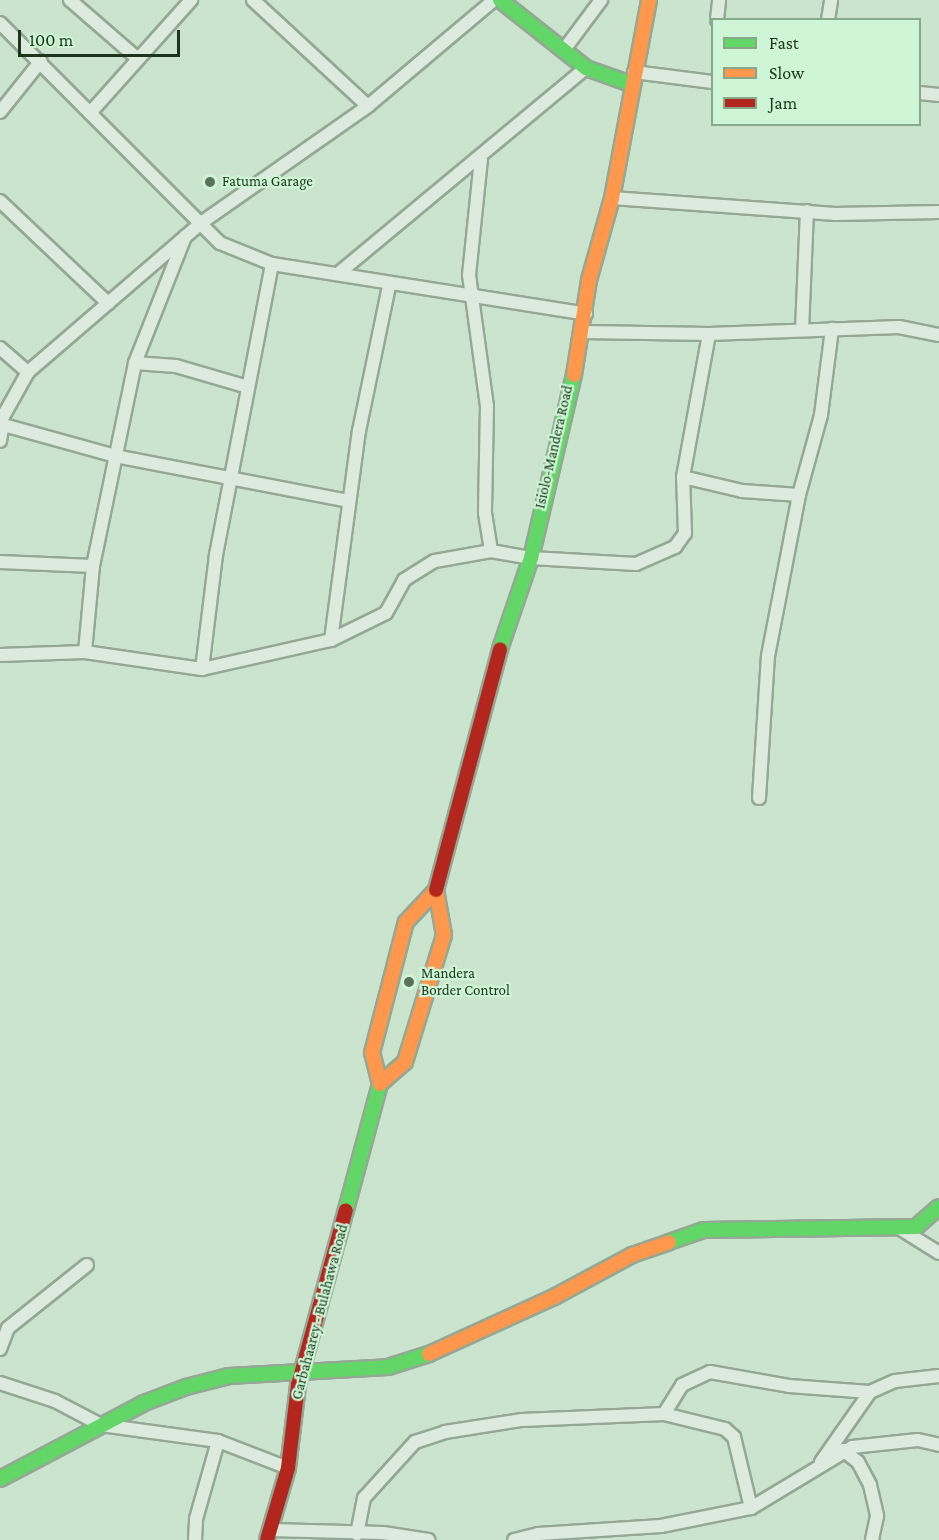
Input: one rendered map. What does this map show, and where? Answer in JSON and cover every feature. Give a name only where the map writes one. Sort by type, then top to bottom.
[{"type":"main road","points":[[500,0],[586,68],[632,78]]},
{"type":"main road","name":"Isiolo-Mandera Road","points":[[436,890],[492,673],[531,558],[561,417],[584,332],[589,280],[612,198],[632,78],[649,0]]},
{"type":"main road","points":[[436,890],[444,935],[405,1062],[380,1084],[372,1053],[406,922],[436,890]]},
{"type":"main road","name":"Garbahaarey - Bulahawa Road","points":[[269,1535],[288,1468],[302,1370],[380,1084]]},
{"type":"main road","points":[[0,1479],[101,1425],[186,1387],[229,1376],[302,1370],[388,1367],[419,1358],[554,1297],[632,1255],[704,1230],[916,1227],[939,1207]]},
{"type":"street","points":[[70,0],[138,59]]},
{"type":"street","points":[[253,0],[368,106]]},
{"type":"street","points":[[0,441],[1,424],[28,372],[201,223],[368,106],[494,0]]},
{"type":"street","points":[[563,51],[601,0]]},
{"type":"street","points":[[717,18],[718,0]]},
{"type":"street","points":[[828,18],[831,0]]},
{"type":"street","points":[[90,113],[186,2]]},
{"type":"street","points":[[0,22],[220,243],[272,264],[340,272],[389,286],[586,314]]},
{"type":"street","points":[[0,111],[41,61]]},
{"type":"street","points":[[340,272],[481,159],[586,68]]},
{"type":"street","points":[[632,78],[711,81]]},
{"type":"street","points":[[921,93],[939,95]]},
{"type":"street","points":[[481,159],[469,241],[487,406],[485,513],[491,551]]},
{"type":"street","points":[[612,198],[807,211],[939,212]]},
{"type":"street","points":[[0,201],[108,303]]},
{"type":"street","points":[[802,330],[807,211]]},
{"type":"street","points":[[85,652],[93,566],[135,363],[186,236]]},
{"type":"street","points":[[202,669],[216,555],[272,264]]},
{"type":"street","points":[[331,640],[349,501],[389,286]]},
{"type":"street","points":[[584,332],[709,334],[899,327],[939,335]]},
{"type":"street","points":[[759,798],[768,656],[800,495],[821,415],[832,329]]},
{"type":"street","points":[[0,655],[85,652],[202,669],[331,640],[386,613],[404,580],[435,561],[491,551],[531,558],[636,564],[675,547],[685,533],[683,477],[709,334]]},
{"type":"street","points":[[0,348],[28,372]]},
{"type":"street","points":[[135,363],[204,372],[248,387]]},
{"type":"street","points":[[1,424],[116,456],[230,480],[349,501]]},
{"type":"street","points":[[683,477],[742,491],[800,495]]},
{"type":"street","points":[[0,562],[93,566]]},
{"type":"street","points":[[898,1228],[939,1253]]},
{"type":"street","points":[[0,1350],[8,1328],[87,1265]]},
{"type":"street","points":[[664,1414],[682,1385],[710,1372],[789,1386],[870,1392],[895,1381],[939,1376]]},
{"type":"street","points":[[0,1383],[55,1401],[101,1425],[218,1441],[288,1468]]},
{"type":"street","points":[[819,1465],[870,1392]]},
{"type":"street","points":[[357,1534],[364,1498],[415,1442],[454,1430],[522,1420],[664,1414],[730,1432],[751,1508]]},
{"type":"street","points":[[195,1540],[196,1519],[218,1441]]},
{"type":"street","points":[[514,1540],[538,1534],[661,1526],[751,1508],[843,1450],[896,1441],[939,1444]]},
{"type":"street","points":[[843,1450],[858,1462],[870,1485],[876,1516],[872,1540]]},
{"type":"street","points":[[269,1535],[357,1534],[428,1540]]},
{"type":"traffic: fast","points":[[500,0],[586,68],[631,84]]},
{"type":"traffic: fast","points":[[500,649],[531,558],[574,375]]},
{"type":"traffic: fast","points":[[346,1210],[380,1084]]},
{"type":"traffic: fast","points":[[669,1242],[704,1230],[916,1227],[939,1207]]},
{"type":"traffic: fast","points":[[0,1479],[144,1403],[186,1387],[229,1376],[388,1367],[429,1354]]},
{"type":"traffic: slow","points":[[574,375],[589,280],[612,198],[649,0]]},
{"type":"traffic: slow","points":[[436,890],[444,935],[405,1062],[380,1084],[372,1053],[406,922],[436,890]]},
{"type":"traffic: slow","points":[[429,1354],[554,1297],[632,1255],[669,1242]]},
{"type":"traffic: jam","points":[[436,890],[500,649]]},
{"type":"traffic: jam","points":[[267,1540],[288,1468],[298,1385],[346,1210]]},
{"type":"place","name":"Fatuma Garage","points":[[210,182]]},
{"type":"place","name":"Mandera Border Control","points":[[409,982]]}]
